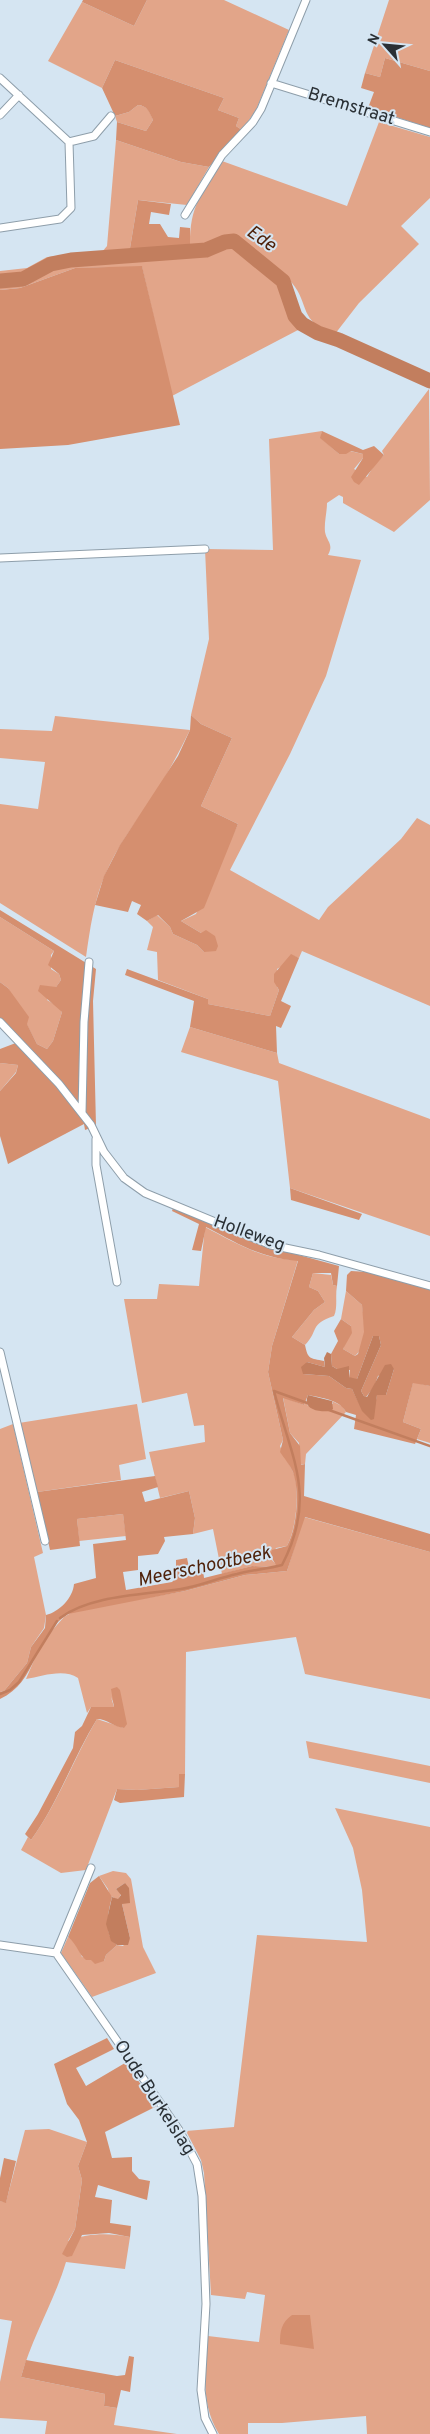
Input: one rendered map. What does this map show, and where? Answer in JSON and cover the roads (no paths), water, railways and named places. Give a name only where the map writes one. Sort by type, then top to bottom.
[{"type":"street","points":[[185,216],[222,155],[253,122],[306,0]]},
{"type":"street","points":[[0,78],[69,142],[71,208],[60,218],[0,228]]},
{"type":"street","name":"Bremstraat","points":[[271,83],[430,132]]},
{"type":"street","points":[[0,115],[19,96]]},
{"type":"street","points":[[69,142],[94,136],[112,116]]},
{"type":"street","points":[[0,558],[205,549]]},
{"type":"street","points":[[82,1113],[84,1022],[89,962]]},
{"type":"street","name":"Holleweg","points":[[0,1022],[59,1084],[82,1113],[104,1152],[124,1178],[145,1193],[271,1245],[430,1286]]},
{"type":"street","points":[[96,1136],[96,1165],[117,1282]]},
{"type":"street","points":[[0,1352],[45,1541]]},
{"type":"street","points":[[0,1945],[56,1953],[91,1868]]},
{"type":"street","name":"Oude Burkelslag","points":[[56,1953],[179,2130],[197,2164],[202,2196],[206,2304],[201,2390],[205,2418],[213,2434]]},
{"type":"waterway","name":"Ede","points":[[0,281],[23,279],[51,264],[71,260],[206,250],[225,242],[234,241],[283,281],[295,316],[302,324],[318,333],[339,340],[430,381]]},
{"type":"waterway","name":"Meerschootbeek","points":[[60,1618],[73,1610],[102,1600],[188,1588],[248,1571],[282,1565],[293,1540],[300,1497],[298,1477],[274,1391],[310,1404]]},
{"type":"waterway","name":"Meerschootbeek","points":[[329,1410],[430,1446]]},
{"type":"waterway","name":"Meerschootbeek","points":[[0,1694],[10,1690],[19,1682],[57,1621]]}]
